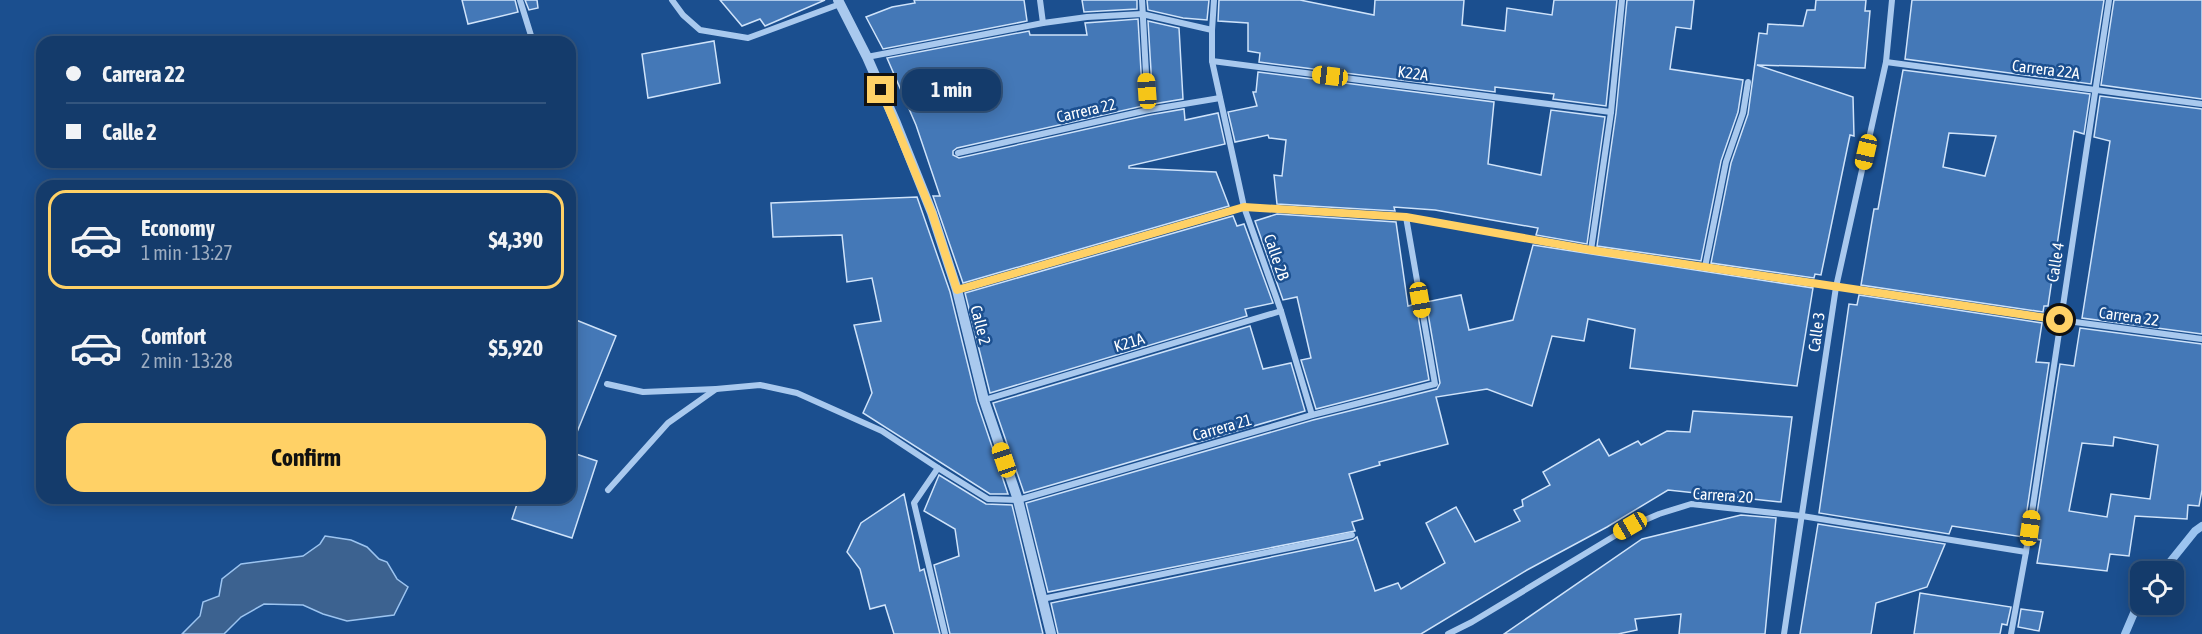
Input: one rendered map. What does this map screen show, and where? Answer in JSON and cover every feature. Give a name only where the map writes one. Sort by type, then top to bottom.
[{"type":"street","points":[[520,0],[531,36]]},
{"type":"street","points":[[672,0],[683,15],[700,30],[748,38],[839,2]]},
{"type":"street","points":[[1040,0],[1043,23]]},
{"type":"street","points":[[1142,0],[1148,110]]},
{"type":"street","name":"Calle 2B","points":[[1214,0],[1212,61],[1244,207],[1281,310],[1312,415]]},
{"type":"street","points":[[1591,250],[1611,112],[1622,0]]},
{"type":"street","name":"Calle 3","points":[[1784,634],[1836,287],[1886,62],[1892,0]]},
{"type":"street","name":"Calle 4","points":[[2011,634],[2026,552],[2109,0]]},
{"type":"street","name":"Calle 2","points":[[839,2],[867,57],[932,213],[957,290],[984,400],[1018,500],[1051,634]]},
{"type":"street","points":[[867,57],[1043,23],[1087,17],[1142,14],[1212,30]]},
{"type":"street","name":"K22A","points":[[1212,61],[1611,112]]},
{"type":"street","name":"Carrera 22A","points":[[1886,62],[2202,104]]},
{"type":"street","points":[[1705,267],[1726,162],[1743,113],[1748,82]]},
{"type":"street","name":"Carrera 22","points":[[958,153],[1148,110],[1220,98]]},
{"type":"street","name":"Carrera 22","points":[[957,290],[1244,207],[1406,217],[1591,250],[2202,339]]},
{"type":"street","name":"Carrera 21","points":[[607,384],[643,392],[760,385],[797,393],[882,431],[988,498],[1018,500],[1312,415],[1435,384],[1406,217]]},
{"type":"street","name":"K21A","points":[[984,400],[1281,310]]},
{"type":"street","points":[[608,490],[668,423],[716,389]]},
{"type":"street","points":[[938,468],[914,503],[945,634]]},
{"type":"street","name":"Carrera 20","points":[[1448,634],[1482,616],[1630,526],[1690,504],[1802,516],[2026,552]]},
{"type":"street","points":[[1042,599],[1352,535]]},
{"type":"water","points":[[325,536],[351,540],[367,547],[379,559],[387,562],[397,579],[408,587],[394,615],[347,621],[303,605],[264,604],[241,617],[224,634],[182,634],[200,616],[203,602],[219,596],[222,579],[241,564],[303,556],[320,544]]},
{"type":"building","points":[[462,0],[515,0],[518,12],[468,24]]},
{"type":"building","points":[[525,0],[537,0],[538,8],[529,10]]},
{"type":"building","points":[[720,0],[825,0],[765,26],[760,19],[742,26]]},
{"type":"building","points":[[914,0],[1024,0],[1027,21],[883,49],[866,17],[892,7],[915,3]]},
{"type":"building","points":[[1082,0],[1137,0],[1137,9],[1084,12]]},
{"type":"building","points":[[1147,0],[1209,0],[1207,20],[1183,18],[1148,10]]},
{"type":"building","points":[[1219,0],[1300,0],[1374,15],[1375,0],[1464,0],[1462,25],[1505,31],[1507,8],[1552,15],[1554,0],[1617,0],[1606,106],[1553,99],[1554,94],[1495,87],[1495,92],[1259,62],[1260,53],[1248,51],[1248,23],[1218,21]]},
{"type":"building","points":[[1627,0],[1694,0],[1691,29],[1676,27],[1670,69],[1743,80],[1738,112],[1721,161],[1701,261],[1597,246],[1616,113]]},
{"type":"building","points":[[1816,0],[1866,0],[1865,11],[1870,11],[1865,68],[1757,65],[1853,97],[1854,136],[1850,135],[1821,275],[1815,274],[1814,278],[1711,263],[1731,163],[1748,114],[1759,33],[1767,34],[1768,24],[1803,26],[1807,10],[1815,10]]},
{"type":"building","points":[[1912,0],[2104,0],[2091,84],[1905,59]]},
{"type":"building","points":[[2114,0],[2202,0],[2202,99],[2101,85]]},
{"type":"building","points":[[1138,19],[1143,106],[957,148],[953,151],[953,155],[959,158],[1184,109],[1185,120],[1218,113],[1225,144],[1129,166],[1129,168],[1216,172],[1229,206],[963,283],[933,196],[940,196],[916,125],[887,58],[1029,31],[1030,35],[1087,35],[1085,23]]},
{"type":"building","points":[[1148,21],[1179,28],[1183,99],[1153,104]]},
{"type":"building","points":[[714,41],[720,83],[648,98],[642,54]]},
{"type":"building","points":[[1903,70],[2090,94],[2084,134],[2074,131],[2048,306],[2044,306],[2043,312],[1861,285],[1874,209],[1878,209]],"holes":[[[1949,133],[1996,136],[1985,176],[1943,167]]]},
{"type":"building","points":[[1258,72],[1494,102],[1488,164],[1541,175],[1551,110],[1605,117],[1587,244],[1536,235],[1538,228],[1435,210],[1394,207],[1395,211],[1277,204],[1274,175],[1282,176],[1286,140],[1269,138],[1268,135],[1235,142],[1228,112],[1257,106],[1253,92],[1256,92]]},
{"type":"building","points":[[2100,96],[2202,109],[2202,334],[2082,318],[2110,141],[2094,137]]},
{"type":"building","points":[[917,197],[950,292],[977,402],[1008,494],[990,494],[863,413],[872,393],[854,325],[881,321],[872,278],[847,282],[842,235],[773,237],[771,203]]},
{"type":"building","points":[[1277,214],[1396,222],[1408,306],[1416,304],[1429,380],[1316,409],[1301,360],[1311,358],[1297,297],[1283,300],[1255,221]]},
{"type":"building","points":[[1233,216],[1237,226],[1244,224],[1273,303],[1245,309],[1247,316],[990,393],[965,293]]},
{"type":"building","points":[[1533,245],[1813,288],[1797,386],[1630,368],[1635,329],[1588,319],[1584,341],[1552,336],[1532,406],[1487,389],[1436,397],[1448,444],[1379,462],[1380,465],[1349,474],[1363,519],[1352,522],[1355,531],[1048,592],[1026,503],[1313,420],[1437,389],[1440,383],[1426,302],[1461,295],[1469,330],[1513,320]]},
{"type":"building","points":[[1859,295],[2042,323],[2036,362],[2049,363],[2023,537],[1952,526],[1949,534],[1819,513],[1849,304],[1857,305]]},
{"type":"building","points":[[576,320],[616,336],[576,435]]},
{"type":"building","points":[[1250,326],[1263,369],[1291,363],[1305,411],[1024,493],[993,403]]},
{"type":"building","points":[[2080,328],[2202,344],[2202,490],[2199,506],[2188,505],[2187,519],[2135,516],[2129,556],[2110,554],[2107,571],[2037,563],[2041,540],[2033,539],[2060,364],[2074,366]],"holes":[[[2114,437],[2158,445],[2150,499],[2111,494],[2107,517],[2069,511],[2082,443],[2113,446]]]},
{"type":"building","points":[[1693,411],[1792,417],[1781,502],[1668,490],[1607,527],[1527,570],[1421,634],[1058,634],[1051,603],[1353,540],[1357,537],[1375,591],[1398,583],[1401,589],[1445,563],[1426,523],[1456,507],[1475,542],[1520,521],[1514,510],[1523,506],[1522,500],[1550,485],[1543,472],[1599,439],[1609,456],[1638,441],[1641,445],[1667,431],[1690,432]]},
{"type":"building","points":[[576,454],[597,461],[572,538],[512,519],[517,504],[576,504]]},
{"type":"building","points":[[939,475],[986,504],[1012,505],[1043,634],[950,634],[934,565],[959,556],[955,529],[924,511]]},
{"type":"building","points":[[904,494],[920,571],[924,569],[940,634],[894,634],[885,605],[870,609],[860,569],[847,552],[861,523]]},
{"type":"building","points":[[1741,515],[1776,518],[1765,634],[1679,634],[1681,614],[1635,619],[1637,630],[1618,634],[1504,634],[1642,539]]},
{"type":"building","points":[[1818,524],[1945,544],[1927,587],[1876,603],[1871,634],[1800,634]]},
{"type":"building","points":[[1920,593],[2011,607],[2007,625],[2002,624],[2000,634],[1914,634]]},
{"type":"building","points":[[2021,609],[2043,612],[2039,631],[2018,627]]},
{"type":"waterway","points":[[2171,561],[2195,531],[2202,526]]},
{"type":"waterway","points":[[2125,634],[2133,615]]},
{"type":"route","points":[[881,90],[932,213],[957,290],[1244,207],[1406,217],[1591,250],[2060,320]]}]
